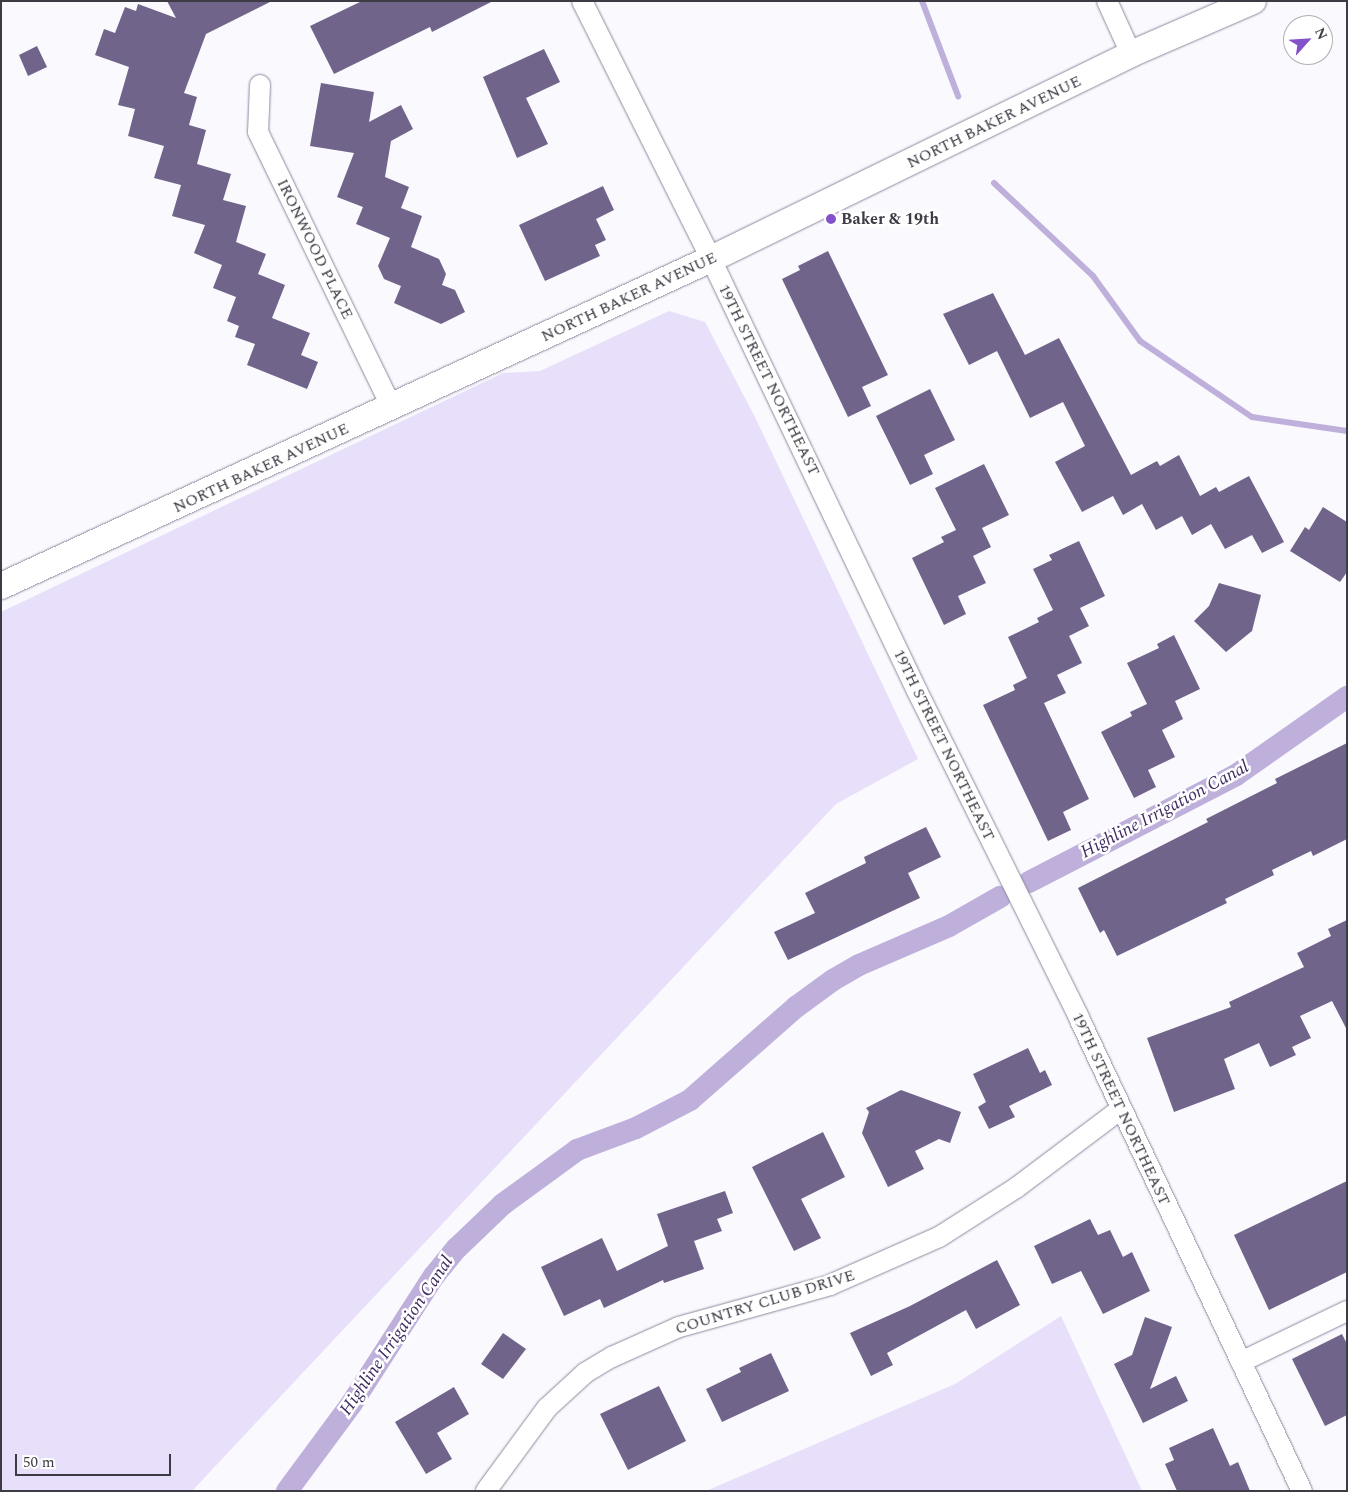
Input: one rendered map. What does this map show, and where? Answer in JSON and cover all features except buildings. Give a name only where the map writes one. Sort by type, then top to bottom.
[{"type":"main road","name":"NORTH BAKER AVENUE","points":[[1,586],[392,408],[711,259],[1131,54],[1253,1]]},
{"type":"street","name":"19TH STREET NORTHEAST","points":[[582,1],[711,259],[1121,1109],[1302,1491]]},
{"type":"street","points":[[1108,1],[1131,54]]},
{"type":"street","name":"IRONWOOD PLACE","points":[[260,85],[258,132],[392,408]]},
{"type":"street","name":"COUNTRY CLUB DRIVE","points":[[486,1491],[547,1408],[585,1373],[612,1357],[679,1327],[830,1286],[939,1237],[1016,1188],[1121,1109]]},
{"type":"street","points":[[1241,1362],[1347,1311]]},
{"type":"shaded area","points":[[669,311],[705,322],[754,415],[918,759],[836,804],[192,1491],[1,1491],[1,612],[503,373],[540,371]]},
{"type":"shaded area","points":[[1061,1316],[1142,1491],[706,1491],[955,1384]]},
{"type":"waterway","points":[[922,1],[958,96]]},
{"type":"waterway","points":[[994,183],[1093,276],[1140,341],[1252,417],[1347,431]]},
{"type":"waterway","name":"Highline Irrigation Canal","points":[[1029,882],[1236,775],[1347,697]]},
{"type":"waterway","name":"Highline Irrigation Canal","points":[[287,1491],[352,1403],[434,1276],[457,1248],[503,1204],[577,1150],[636,1128],[690,1100],[796,1007],[833,980],[859,965],[949,926],[1000,897]]},
{"type":"place","name":"Baker & 19th","points":[[831,219]]}]
